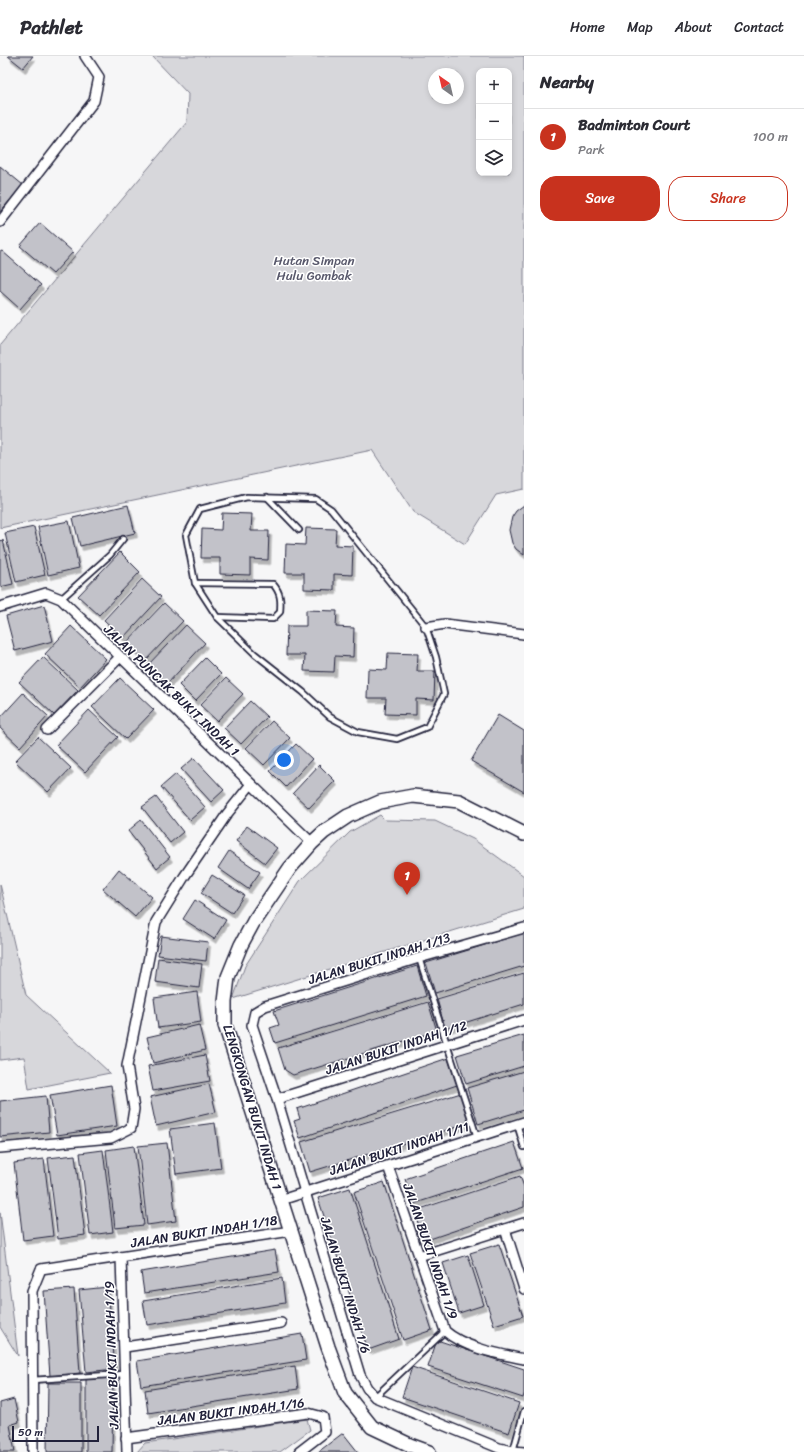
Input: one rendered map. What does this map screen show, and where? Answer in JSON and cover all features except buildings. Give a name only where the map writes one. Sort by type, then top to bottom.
[{"type":"street","points":[[0,222],[94,101],[99,77],[85,56]]},
{"type":"street","name":"JALAN PUNCAK BUKIT INDAH 1","points":[[0,607],[46,593],[61,600],[312,843]]},
{"type":"street","points":[[426,628],[445,624],[524,634]]},
{"type":"street","points":[[47,730],[120,657]]},
{"type":"street","points":[[0,1148],[111,1138],[131,1128],[134,1109],[127,1066],[156,922],[201,852],[251,784]]},
{"type":"street","name":"LENGKONGAN BUKIT INDAH 1","points":[[430,1452],[409,1449],[372,1426],[344,1393],[225,1025],[225,1002],[228,977],[241,945],[254,921],[290,868],[324,832],[348,816],[380,802],[413,796],[459,801],[524,834]]},
{"type":"street","name":"JALAN BUKIT INDAH 1/13","points":[[252,1024],[254,1012],[265,1006],[419,958],[524,928]]},
{"type":"street","name":"JALAN BUKIT INDAH 1/12","points":[[277,1099],[524,1020]]},
{"type":"street","name":"JALAN BUKIT INDAH 1/6","points":[[252,1024],[277,1099],[360,1375],[367,1388],[376,1397],[499,1448],[513,1452],[524,1452]]},
{"type":"street","name":"JALAN BUKIT INDAH 1/11","points":[[281,1200],[520,1123]]},
{"type":"street","name":"JALAN BUKIT INDAH 1/9","points":[[388,1166],[445,1331],[453,1338],[495,1354],[524,1359]]},
{"type":"street","points":[[419,1256],[524,1223]]},
{"type":"street","points":[[505,1229],[524,1289]]},
{"type":"street","name":"JALAN BUKIT INDAH 1/18","points":[[32,1380],[32,1291],[41,1269],[291,1231]]},
{"type":"street","name":"JALAN BUKIT INDAH 1/19","points":[[121,1257],[125,1347],[124,1374],[127,1452]]},
{"type":"street","points":[[125,1347],[281,1323]]},
{"type":"street","points":[[32,1380],[33,1452]]},
{"type":"street","name":"JALAN BUKIT INDAH 1/16","points":[[126,1438],[308,1413],[323,1417],[325,1432],[299,1452]]},
{"type":"lane","points":[[247,497],[267,497],[316,499],[331,509],[426,628],[436,658],[444,694],[427,727],[397,739],[358,732],[330,717],[303,692],[255,654],[217,617],[195,583],[186,535],[200,509],[247,497]]},
{"type":"lane","points":[[267,497],[299,530]]},
{"type":"lane","points":[[61,600],[110,555],[123,539]]},
{"type":"lane","points":[[195,583],[273,584],[277,588],[281,597],[280,612],[273,619],[217,617]]},
{"type":"lane","points":[[419,958],[477,1137]]},
{"type":"lane","points":[[520,1123],[524,1146]]},
{"type":"lane","points":[[376,1397],[445,1331]]},
{"type":"lane","points":[[32,1380],[124,1374]]},
{"type":"lane","points":[[513,1452],[524,1411]]},
{"type":"green space","name":"Hutan Simpan Hulu Gombak","points":[[152,56],[524,56],[524,489],[496,495],[465,544],[413,512],[372,450],[0,528],[0,345],[187,122],[188,94]]},
{"type":"green space","points":[[380,815],[385,820],[435,821],[473,839],[524,876],[524,909],[233,999],[245,966],[300,881],[350,832]]},
{"type":"green space","points":[[0,884],[26,995],[110,1073],[29,1089],[24,1057],[0,1060]]},
{"type":"green space","points":[[0,1212],[18,1356],[0,1327]]},
{"type":"green space","points":[[307,1419],[310,1430],[280,1452],[137,1452],[145,1443]]},
{"type":"place","name":"Badminton Court","points":[[407,895]]}]
